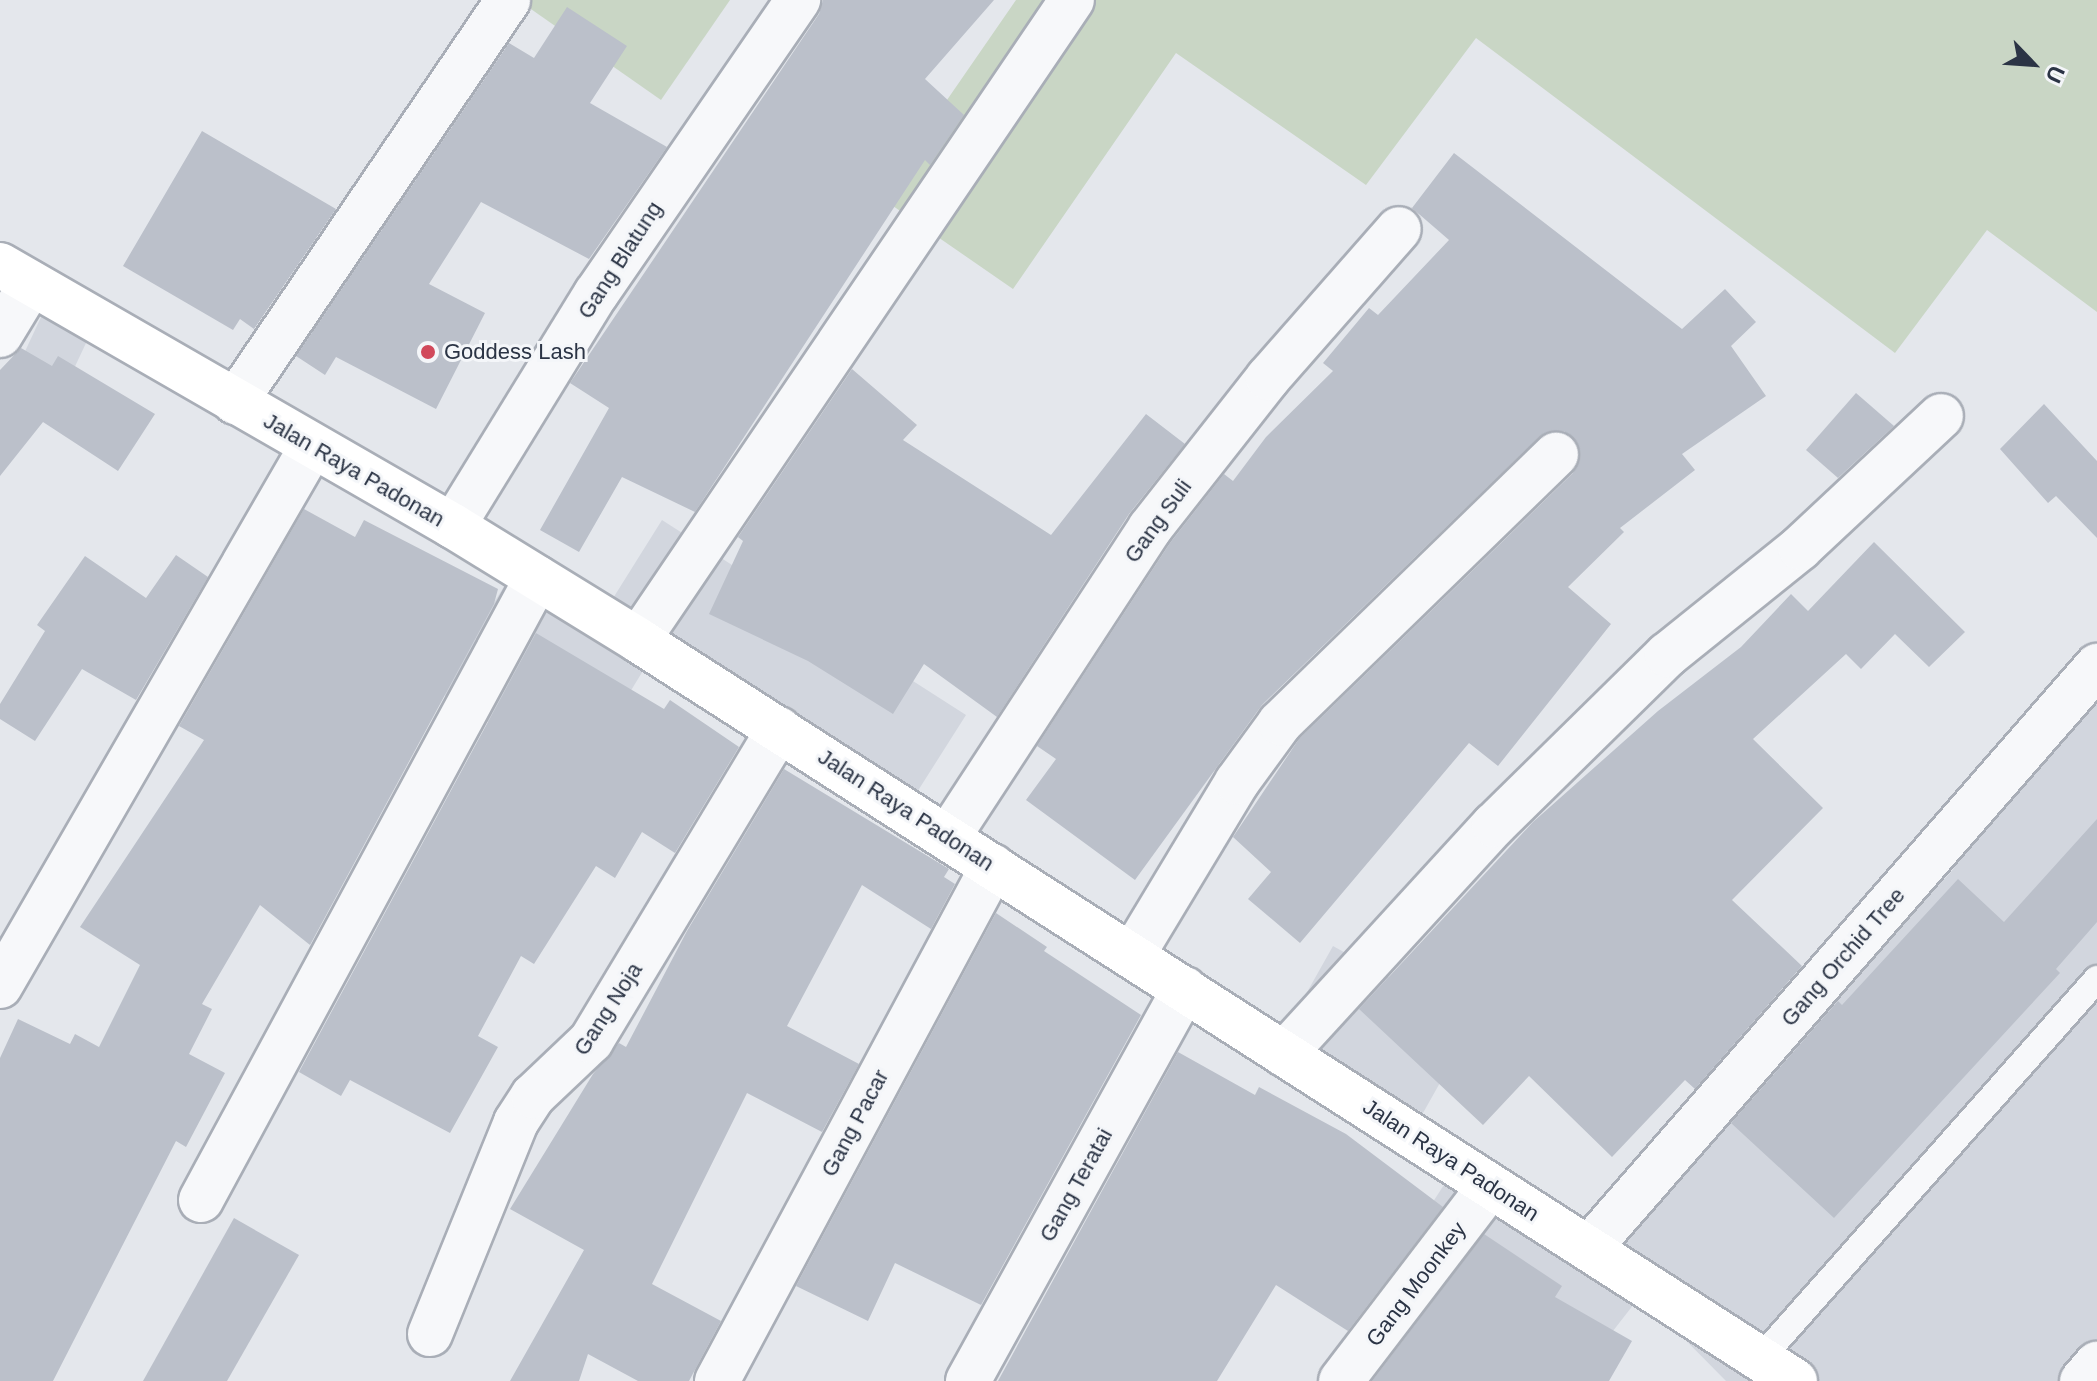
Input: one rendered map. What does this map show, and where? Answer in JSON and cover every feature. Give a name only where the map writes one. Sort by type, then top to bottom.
[{"type":"main road","name":"Jalan Raya Padonan","points":[[16,275],[453,526],[638,640],[1778,1370]]},
{"type":"street","points":[[235,402],[508,0]]},
{"type":"street","name":"Gang Blatung","points":[[453,526],[596,294],[798,0]]},
{"type":"street","points":[[638,640],[1072,0]]},
{"type":"street","name":"Gang Suli","points":[[948,837],[1150,528],[1268,378],[1399,229]]},
{"type":"street","points":[[0,335],[16,275]]},
{"type":"street","points":[[1284,1054],[1494,825],[1667,655],[1800,548],[1941,416]]},
{"type":"street","points":[[0,986],[312,446]]},
{"type":"street","points":[[1132,956],[1280,723],[1556,455]]},
{"type":"street","points":[[201,1200],[537,578]]},
{"type":"street","name":"Gang Orchid Tree","points":[[1589,1248],[2097,666]]},
{"type":"street","name":"Gang Noja","points":[[430,1334],[516,1122],[533,1096],[591,1041],[779,729]]},
{"type":"street","name":"Gang Pacar","points":[[717,1381],[993,866]]},
{"type":"street","name":"Gang Teratai","points":[[968,1381],[1184,989]]},
{"type":"street","name":"Gang Moonkey","points":[[1341,1381],[1490,1186]]},
{"type":"street","points":[[2082,1381],[2097,1364]]},
{"type":"lane","points":[[1778,1370],[2097,979]]},
{"type":"shaded area","points":[[56,285],[103,307],[54,411],[7,390]]},
{"type":"shaded area","points":[[662,520],[966,715],[900,819],[649,661],[578,777],[439,692],[511,575],[595,627]]},
{"type":"shaded area","points":[[2097,677],[2097,1381],[1726,1381],[1641,1295],[1574,1381],[1496,1381],[1377,1288],[1466,1151],[1586,1256],[1951,872]]},
{"type":"shaded area","points":[[1333,946],[1473,1024],[1423,1113],[1283,1035]]},
{"type":"green space","points":[[518,0],[730,0],[661,100]]},
{"type":"green space","points":[[1016,0],[2097,0],[2097,312],[1987,230],[1895,353],[1476,38],[1366,185],[1176,53],[1013,289],[880,197]]},
{"type":"building","points":[[823,0],[994,0],[925,79],[964,115],[930,165],[925,160],[695,512],[622,477],[579,552],[540,530],[609,408],[570,383],[819,14]]},
{"type":"building","points":[[567,7],[627,46],[590,103],[667,147],[589,259],[481,202],[429,284],[485,313],[436,409],[336,357],[325,375],[296,356],[509,43],[534,58]]},
{"type":"building","points":[[202,131],[336,209],[254,329],[240,319],[233,330],[123,266]]},
{"type":"building","points":[[1454,153],[1682,329],[1725,289],[1756,322],[1731,346],[1766,396],[1682,454],[1695,470],[1620,528],[1624,532],[1568,587],[1611,624],[1498,766],[1469,743],[1300,943],[1248,899],[1271,872],[1233,837],[1299,739],[1573,473],[1580,450],[1564,431],[1539,437],[1262,705],[1135,880],[1026,800],[1056,759],[1037,746],[1170,543],[1224,474],[1233,481],[1266,437],[1333,371],[1323,363],[1369,308],[1378,315],[1449,240],[1412,208]]},
{"type":"building","points":[[21,348],[52,366],[58,356],[155,414],[118,471],[43,422],[0,476],[0,370]]},
{"type":"building","points":[[852,369],[917,425],[903,440],[1051,535],[1146,414],[1185,444],[1129,514],[997,717],[924,664],[893,714],[808,661],[709,614],[743,541],[738,537]]},
{"type":"building","points":[[1856,393],[1894,426],[1838,478],[1806,450]]},
{"type":"building","points":[[2044,404],[2097,461],[2097,538],[2056,496],[2048,503],[2000,449]]},
{"type":"building","points":[[304,509],[355,537],[364,520],[498,589],[494,604],[310,945],[260,905],[202,1004],[212,1009],[189,1054],[225,1073],[186,1147],[176,1141],[53,1381],[0,1381],[0,1058],[18,1019],[70,1044],[75,1034],[99,1047],[140,965],[80,927],[204,740],[179,726]]},
{"type":"building","points":[[1874,542],[1965,632],[1929,667],[1895,634],[1861,669],[1846,654],[1753,739],[1823,808],[1732,900],[1802,966],[1695,1089],[1685,1080],[1612,1157],[1529,1076],[1483,1125],[1359,1009],[1533,822],[1658,711],[1741,647],[1791,594],[1808,611]]},
{"type":"building","points":[[176,555],[208,577],[136,700],[82,669],[35,741],[0,719],[0,704],[45,631],[37,625],[85,556],[146,598]]},
{"type":"building","points":[[536,633],[664,709],[670,700],[739,747],[675,853],[642,832],[615,878],[596,866],[534,964],[521,956],[478,1036],[498,1047],[450,1133],[350,1080],[341,1096],[299,1072]]},
{"type":"building","points":[[784,769],[949,869],[944,877],[955,884],[931,929],[862,885],[787,1026],[859,1064],[822,1132],[747,1093],[652,1284],[721,1321],[689,1381],[638,1381],[588,1354],[579,1381],[510,1381],[584,1250],[510,1209],[593,1074],[619,1043],[626,1047],[687,931]]},
{"type":"building","points":[[2097,819],[2097,922],[2056,969],[2060,973],[1834,1218],[1731,1123],[1838,1001],[1842,1005],[1958,879],[2004,922]]},
{"type":"building","points":[[996,913],[1047,947],[1044,951],[1141,1015],[981,1305],[895,1263],[868,1321],[796,1286]]},
{"type":"building","points":[[1178,1052],[1255,1095],[1259,1087],[1346,1134],[1443,1207],[1348,1331],[1276,1285],[1217,1381],[998,1381]]},
{"type":"building","points":[[234,1218],[299,1255],[227,1381],[143,1381]]},
{"type":"building","points":[[1484,1234],[1562,1286],[1555,1297],[1632,1341],[1609,1381],[1372,1381]]},
{"type":"place","name":"Goddess Lash","points":[[428,352]]}]
